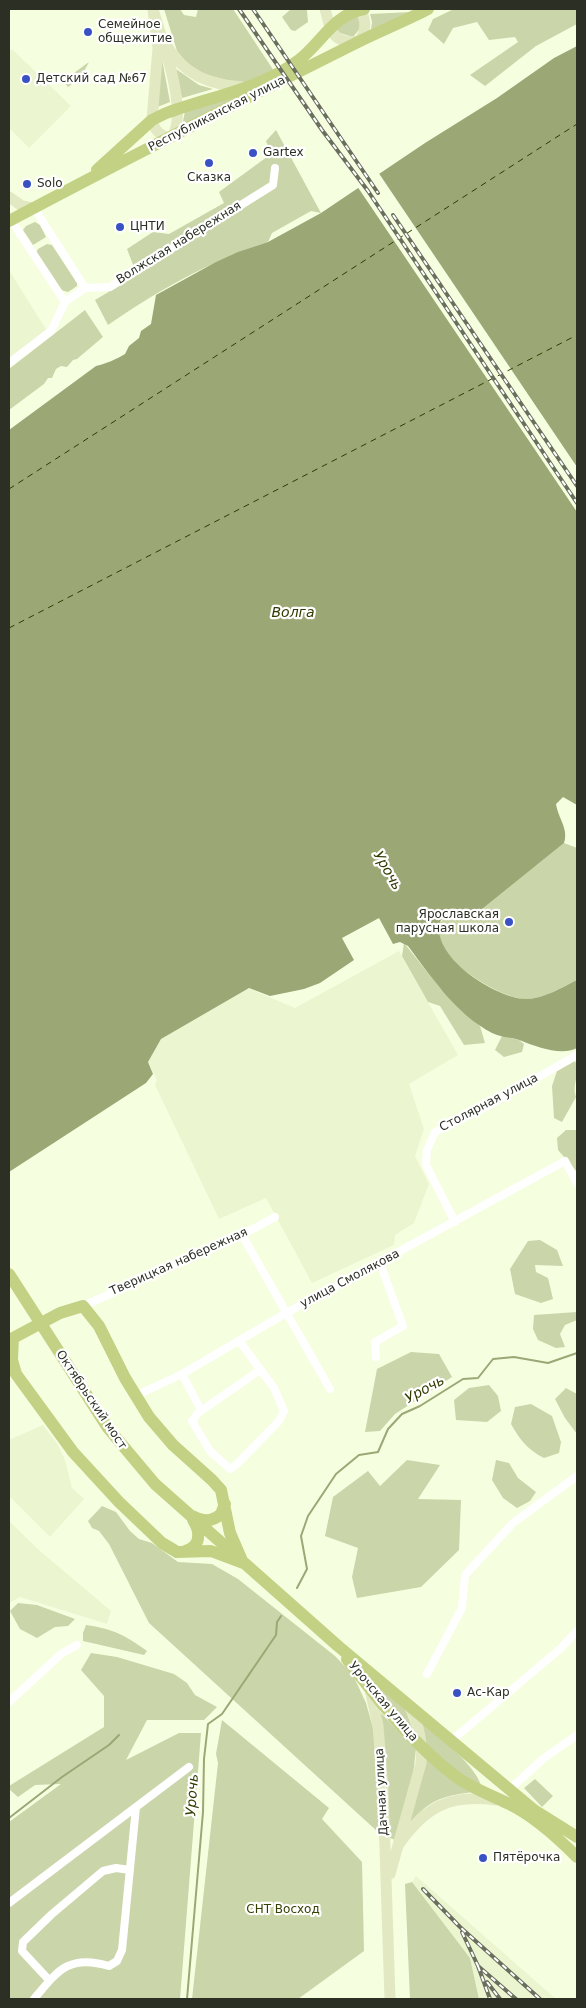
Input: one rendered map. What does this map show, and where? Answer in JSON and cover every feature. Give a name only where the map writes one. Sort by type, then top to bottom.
[{"type":"main road","points":[[153,9],[177,109],[176,130],[172,137],[160,134],[154,128],[152,115],[158,55],[153,9]]},
{"type":"main road","points":[[325,9],[328,28],[335,36],[345,42],[358,41],[364,31],[364,14],[362,9]]},
{"type":"main road","name":"Республиканская улица","points":[[9,219],[34,208],[104,165],[130,142],[152,115],[245,88],[268,78],[298,61],[328,28],[345,16],[362,9]]},
{"type":"main road","name":"Республиканская улица","points":[[74,185],[172,137],[358,41],[428,9]]},
{"type":"main road","points":[[159,29],[172,56],[195,76],[225,86],[245,88]]},
{"type":"main road","points":[[9,197],[22,206],[34,208]]},
{"type":"main road","points":[[9,197],[11,204],[9,219]]},
{"type":"main road","name":"Октябрьский мост","points":[[9,1274],[121,1446],[155,1484],[188,1514]]},
{"type":"main road","points":[[83,1306],[104,1334],[135,1396],[162,1433],[217,1485],[224,1500],[230,1533],[243,1563],[220,1553],[203,1550],[183,1552],[172,1549],[151,1534],[73,1452],[16,1374],[12,1360],[11,1338],[60,1313],[83,1306]]},
{"type":"main road","points":[[188,1514],[202,1520],[213,1520],[224,1510],[224,1500]]},
{"type":"main road","points":[[183,1552],[193,1548],[198,1540],[198,1530],[188,1514]]},
{"type":"main road","name":"Урочская улица","points":[[188,1514],[338,1646],[509,1790],[534,1810],[577,1837]]},
{"type":"main road","name":"Урочская улица","points":[[338,1646],[398,1724],[422,1748],[457,1777],[521,1812],[562,1842],[577,1857]]},
{"type":"main road","name":"Дачная улица","points":[[370,1689],[380,1748],[390,1999]]},
{"type":"main road","name":"Дачная улица","points":[[386,1896],[396,1849],[417,1780],[422,1748],[417,1722],[409,1704]]},
{"type":"main road","points":[[396,1849],[420,1818],[432,1809],[461,1799],[498,1800]]},
{"type":"street","name":"Волжская набережная","points":[[85,288],[110,287],[273,185],[275,168]]},
{"type":"street","points":[[9,363],[51,331],[64,302],[85,288],[34,208]]},
{"type":"street","points":[[9,219],[64,302]]},
{"type":"street","name":"Столярная улица","points":[[455,1222],[426,1165],[427,1150],[435,1132],[486,1107],[577,1055]]},
{"type":"street","name":"улица Смолякова","points":[[135,1396],[182,1374],[240,1342],[288,1312],[566,1161],[577,1183]]},
{"type":"street","name":"Тверицкая набережная","points":[[83,1306],[242,1235],[275,1217]]},
{"type":"street","points":[[242,1235],[288,1312],[330,1389]]},
{"type":"street","points":[[376,1357],[376,1342],[404,1326],[380,1262]]},
{"type":"street","points":[[240,1342],[260,1370],[282,1403],[284,1411],[279,1420],[230,1469],[210,1451],[192,1421],[201,1410],[260,1370]]},
{"type":"street","points":[[182,1374],[201,1410]]},
{"type":"street","points":[[427,1674],[462,1608],[465,1575],[513,1523],[577,1476]]},
{"type":"street","points":[[452,1741],[560,1649],[577,1631]]},
{"type":"street","points":[[9,1702],[61,1654],[77,1645]]},
{"type":"street","points":[[509,1790],[543,1760],[577,1735]]},
{"type":"street","points":[[9,1903],[189,1767]]},
{"type":"street","points":[[34,1999],[49,1980],[69,1964],[91,1960],[109,1966],[117,1961],[122,1950],[136,1807]]},
{"type":"street","points":[[49,1980],[22,1951],[23,1942],[52,1914],[103,1871],[116,1868],[130,1870]]},
{"type":"shaded area","name":"Детский сад №67","points":[[12,49],[71,106],[29,148],[9,128],[9,52]]},
{"type":"shaded area","points":[[9,270],[47,331],[9,360]]},
{"type":"shaded area","points":[[399,951],[458,1055],[409,1084],[424,1129],[415,1156],[429,1184],[414,1223],[395,1235],[394,1245],[312,1283],[266,1198],[219,1219],[155,1085],[157,1080],[148,1062],[161,1039],[248,988],[295,1008]]},
{"type":"shaded area","points":[[43,1425],[58,1445],[65,1460],[72,1488],[84,1499],[50,1537],[9,1496],[9,1440]]},
{"type":"shaded area","points":[[9,1521],[39,1550],[111,1611],[107,1624],[20,1597],[9,1603]]},
{"type":"shaded area","points":[[416,1876],[556,1999],[479,1999],[470,1958],[412,1882]]},
{"type":"green space","points":[[164,9],[180,9],[184,15],[196,17],[198,9],[233,9],[274,71],[240,84],[204,74],[187,63],[177,51]]},
{"type":"green space","points":[[291,9],[307,10],[308,22],[295,31],[291,30],[282,17]]},
{"type":"green space","points":[[454,9],[577,9],[577,24],[536,46],[485,86],[470,75],[518,42],[515,37],[489,40],[477,22],[453,28],[444,44],[428,30],[433,19]]},
{"type":"green space","points":[[411,12],[371,30],[370,14]]},
{"type":"green space","points":[[360,16],[362,26],[353,37],[340,33],[336,29],[351,19]]},
{"type":"green space","points":[[161,54],[170,102],[155,108]]},
{"type":"green space","points":[[89,62],[81,77],[68,87],[64,82],[67,78]]},
{"type":"green space","points":[[176,69],[199,85],[213,89],[182,98]]},
{"type":"green space","points":[[254,89],[182,126],[185,111]]},
{"type":"green space","points":[[276,130],[321,213],[311,211],[272,233],[268,242],[206,267],[146,300],[108,325],[95,300],[137,275],[127,249],[153,232],[169,234],[224,203],[219,192],[271,154],[266,141]]},
{"type":"green space","points":[[35,222],[40,225],[46,237],[33,245],[23,230],[26,226]]},
{"type":"green space","points":[[47,244],[52,245],[77,283],[77,286],[68,292],[61,290],[36,253],[38,249]]},
{"type":"green space","points":[[85,310],[103,337],[77,359],[73,360],[67,367],[61,366],[56,369],[52,378],[48,378],[44,384],[9,410],[9,369]]},
{"type":"green space","name":"Ярославская парусная школа","points":[[564,843],[577,848],[577,980],[539,997],[517,998],[481,982],[459,966],[442,944],[439,924],[448,914],[476,914]]},
{"type":"green space","points":[[404,943],[440,988],[480,1026],[485,1043],[464,1045],[440,1006],[428,1002],[402,956]]},
{"type":"green space","points":[[502,1036],[519,1040],[524,1044],[522,1052],[504,1057],[495,1050]]},
{"type":"green space","points":[[575,1061],[577,1065],[576,1097],[562,1122],[554,1118],[552,1086],[557,1071]]},
{"type":"green space","points":[[566,1130],[577,1130],[577,1172],[558,1150],[557,1138]]},
{"type":"green space","points":[[540,1240],[557,1250],[563,1266],[535,1265],[536,1272],[548,1278],[553,1299],[541,1303],[515,1294],[510,1269],[528,1241]]},
{"type":"green space","points":[[577,1312],[577,1320],[565,1325],[560,1334],[565,1347],[556,1348],[538,1340],[533,1329],[534,1315]]},
{"type":"green space","points":[[411,1352],[439,1354],[452,1377],[395,1414],[380,1431],[365,1432],[377,1369]]},
{"type":"green space","points":[[489,1385],[498,1396],[501,1411],[487,1422],[456,1420],[454,1400],[469,1388]]},
{"type":"green space","points":[[566,1388],[577,1394],[577,1434],[565,1418],[555,1399]]},
{"type":"green space","points":[[531,1404],[552,1416],[561,1442],[559,1453],[544,1458],[533,1452],[511,1424],[515,1407]]},
{"type":"green space","points":[[407,1460],[440,1465],[418,1499],[461,1500],[459,1550],[421,1587],[357,1598],[352,1577],[358,1548],[325,1536],[333,1497],[368,1471],[380,1486]]},
{"type":"green space","points":[[496,1460],[509,1463],[518,1478],[536,1492],[530,1501],[517,1508],[503,1498],[492,1480]]},
{"type":"green space","points":[[102,1506],[116,1512],[130,1531],[139,1539],[152,1543],[178,1562],[212,1564],[238,1579],[335,1656],[353,1675],[366,1703],[375,1735],[380,1831],[378,1832],[149,1623],[109,1544],[99,1531],[92,1528],[88,1521]]},
{"type":"green space","points":[[18,1603],[37,1605],[75,1619],[68,1626],[55,1627],[37,1638],[20,1629],[10,1611]]},
{"type":"green space","points":[[86,1625],[104,1628],[132,1641],[147,1651],[144,1655],[83,1641]]},
{"type":"green space","points":[[91,1653],[117,1657],[174,1674],[187,1683],[195,1695],[217,1707],[204,1720],[147,1720],[126,1760],[179,1733],[201,1733],[180,1999],[9,1999],[9,1822],[61,1784],[35,1785],[18,1797],[9,1789],[9,1786],[104,1727],[104,1696],[81,1670]]},
{"type":"green space","points":[[374,1681],[404,1706],[415,1735],[391,1708]]},
{"type":"green space","points":[[380,1712],[416,1749],[413,1775],[395,1840],[390,1838]]},
{"type":"green space","name":"СНТ Восход","points":[[222,1720],[329,1808],[322,1819],[362,1862],[364,1951],[298,1999],[192,1999],[218,1763],[216,1754]]},
{"type":"green space","points":[[420,1721],[463,1759],[477,1776],[481,1785],[457,1772],[426,1746]]},
{"type":"green space","points":[[425,1756],[474,1792],[442,1798],[434,1802],[419,1813],[405,1831]]},
{"type":"green space","points":[[535,1779],[553,1796],[542,1807],[524,1788]]},
{"type":"green space","points":[[412,1882],[470,1958],[479,1999],[410,1999],[405,1884]]},
{"type":"water","name":"Волга","points":[[577,46],[577,805],[563,797],[556,804],[564,828],[564,843],[476,914],[448,914],[441,920],[439,933],[444,947],[467,973],[499,992],[513,997],[526,999],[539,997],[577,980],[577,1048],[564,1051],[549,1050],[496,1035],[479,1025],[456,1006],[408,946],[400,942],[393,944],[379,918],[342,938],[354,960],[320,983],[304,989],[270,996],[249,988],[161,1039],[148,1062],[153,1074],[146,1083],[9,1172],[9,430],[96,366],[125,354],[129,346],[139,338],[141,331],[151,324],[156,295],[216,262],[268,242],[321,213],[425,143],[497,98],[554,58]]},
{"type":"pier","points":[[378,172],[577,467],[577,512],[357,186]]},
{"type":"waterway","name":"Урочь","points":[[297,1588],[307,1569],[301,1536],[308,1516],[336,1474],[359,1455],[378,1452],[388,1429],[402,1414],[420,1406],[463,1379],[478,1378],[493,1359],[514,1357],[548,1363],[577,1353]]},
{"type":"waterway","name":"Урочь","points":[[187,1999],[203,1812],[204,1759],[208,1724],[222,1714],[276,1635],[277,1622],[281,1616]]},
{"type":"waterway","points":[[9,1818],[62,1777],[109,1745],[119,1735]]},
{"type":"ferry route","points":[[9,489],[577,124]]},
{"type":"ferry route","points":[[9,628],[577,335]]},
{"type":"railway","points":[[239,9],[322,130],[368,191],[577,503]]},
{"type":"railway","points":[[253,9],[378,193]]},
{"type":"railway","points":[[393,215],[577,486]]},
{"type":"railway","points":[[423,1889],[460,1927],[540,1999]]},
{"type":"railway","points":[[462,1932],[478,1966],[516,1999]]},
{"type":"railway","points":[[478,1966],[490,1999]]},
{"type":"railway","points":[[487,1982],[500,1999]]},
{"type":"place","name":"Семейное общежитие","points":[[88,32]]},
{"type":"place","name":"Детский сад №67","points":[[26,79]]},
{"type":"place","name":"Gartex","points":[[253,153]]},
{"type":"place","name":"Сказка","points":[[209,163]]},
{"type":"place","name":"Solo","points":[[27,184]]},
{"type":"place","name":"ЦНТИ","points":[[120,227]]},
{"type":"place","name":"Ярославская парусная школа","points":[[509,922]]},
{"type":"place","name":"Ас-Кар","points":[[457,1693]]},
{"type":"place","name":"Пятёрочка","points":[[483,1858]]}]
